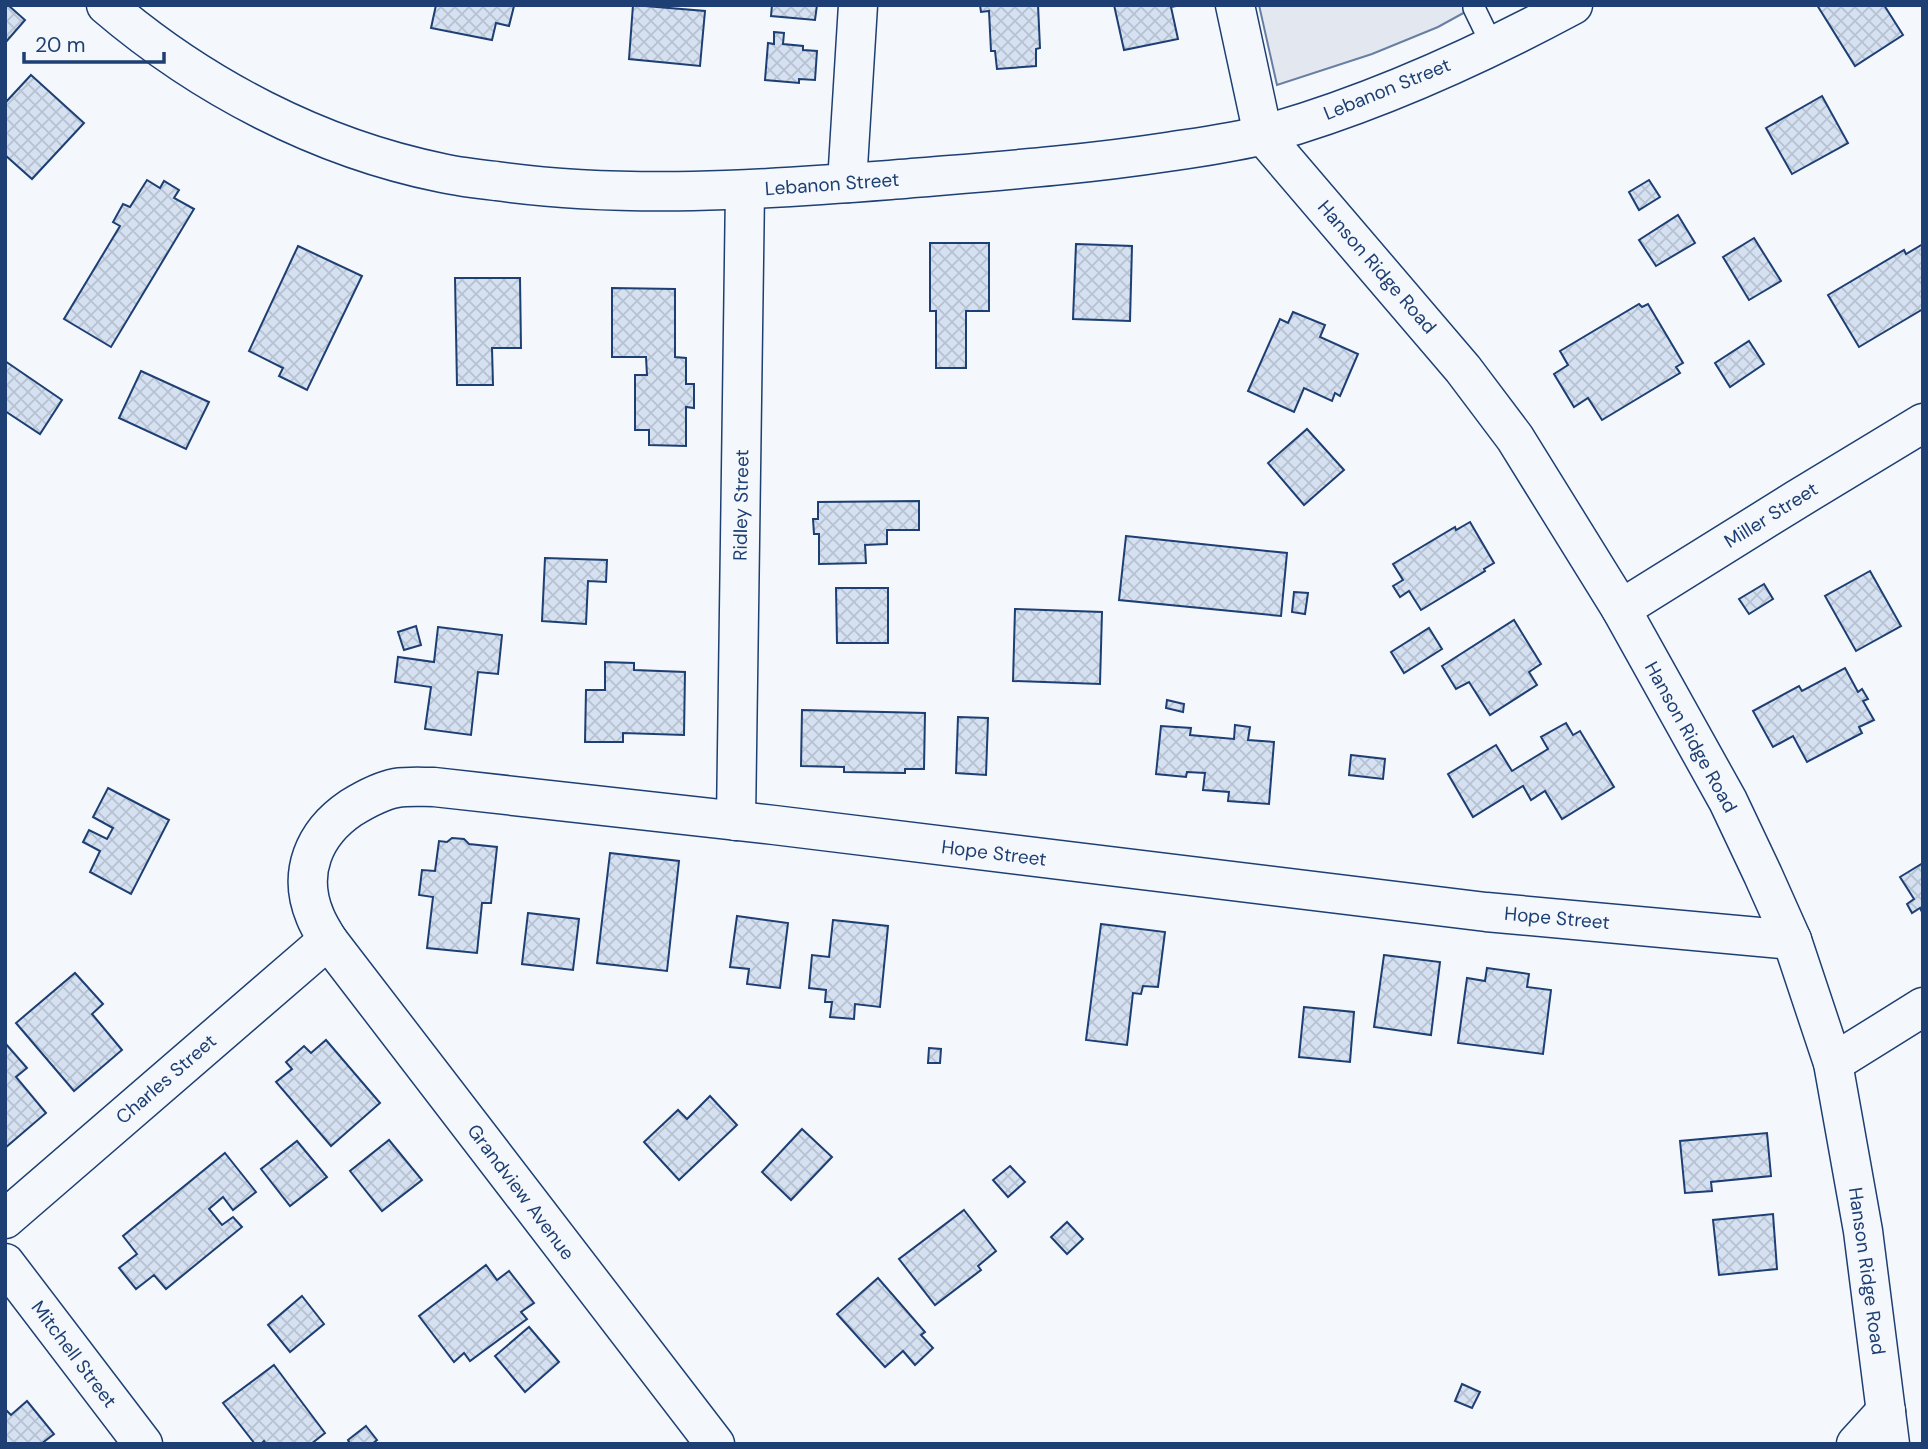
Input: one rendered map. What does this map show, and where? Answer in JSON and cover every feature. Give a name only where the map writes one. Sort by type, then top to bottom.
[{"type":"main road","name":"Lebanon Street","points":[[106,5],[160,48],[223,89],[268,113],[346,146],[393,162],[444,174],[533,186],[619,191],[745,190],[1060,167],[1208,146],[1264,135],[1361,103],[1423,77],[1573,5]]},
{"type":"main road","points":[[846,183],[858,5]]},
{"type":"main road","points":[[1235,5],[1264,135]]},
{"type":"main road","name":"Hanson Ridge Road","points":[[1264,135],[1463,369],[1515,438],[1621,609],[1728,801],[1792,940],[1833,1063],[1863,1231],[1888,1428]]},
{"type":"main road","name":"Ridley Street","points":[[736,821],[745,190]]},
{"type":"main road","name":"Miller Street","points":[[1621,609],[1923,423]]},
{"type":"main road","name":"Hope Street","points":[[328,940],[314,915],[308,888],[310,859],[320,838],[338,817],[366,799],[394,788],[434,787],[1486,912],[1792,940]]},
{"type":"main road","name":"Charles Street","points":[[5,1219],[328,940]]},
{"type":"main road","name":"Grandview Avenue","points":[[328,940],[715,1444]]},
{"type":"main road","points":[[1833,1063],[1923,1007]]},
{"type":"main road","name":"Mitchell Street","points":[[5,1264],[143,1444]]},
{"type":"main road","points":[[1856,1444],[1888,1428]]},
{"type":"lane","points":[[1474,8],[1492,45]]},
{"type":"shaded area","points":[[1259,5],[1478,5],[1438,27],[1372,54],[1277,85]]},
{"type":"building","points":[[5,5],[25,20],[5,43]]},
{"type":"building","points":[[436,5],[514,6],[509,26],[496,23],[492,40],[431,28]]},
{"type":"building","points":[[633,5],[705,11],[700,66],[629,59]]},
{"type":"building","points":[[772,5],[817,5],[815,20],[771,16]]},
{"type":"building","points":[[980,5],[1038,5],[1040,48],[1036,49],[1036,66],[997,69],[995,51],[991,51],[989,11],[981,12]]},
{"type":"building","points":[[1114,5],[1181,5],[1171,7],[1178,39],[1124,50]]},
{"type":"building","points":[[1817,5],[1884,5],[1903,35],[1855,66]]},
{"type":"building","points":[[774,32],[784,33],[783,44],[817,51],[815,80],[799,79],[799,83],[765,80],[768,43],[774,44]]},
{"type":"building","points":[[31,75],[84,123],[32,179],[5,155],[5,103]]},
{"type":"building","points":[[1822,96],[1848,143],[1792,174],[1766,128]]},
{"type":"building","points":[[147,180],[160,188],[164,181],[179,190],[174,198],[194,209],[111,347],[64,319],[120,226],[113,222],[123,204],[130,207]]},
{"type":"building","points":[[1649,180],[1660,197],[1639,210],[1629,192]]},
{"type":"building","points":[[1678,215],[1695,243],[1656,266],[1639,240]]},
{"type":"building","points":[[1754,238],[1781,281],[1749,300],[1723,257]]},
{"type":"building","points":[[930,243],[989,243],[989,311],[966,311],[966,368],[936,368],[936,311],[930,311]]},
{"type":"building","points":[[1076,244],[1132,246],[1130,321],[1073,319]]},
{"type":"building","points":[[1923,244],[1923,309],[1859,347],[1828,295],[1904,250],[1906,254]]},
{"type":"building","points":[[298,246],[362,276],[307,390],[279,376],[283,368],[249,351]]},
{"type":"building","points":[[455,278],[520,278],[521,348],[492,348],[493,385],[457,385]]},
{"type":"building","points":[[612,288],[675,289],[675,357],[686,358],[686,384],[694,384],[694,408],[686,407],[686,446],[649,445],[649,430],[635,430],[635,375],[647,375],[646,357],[612,357]]},
{"type":"building","points":[[1639,304],[1642,307],[1648,304],[1683,363],[1676,367],[1680,373],[1602,420],[1588,398],[1574,407],[1554,374],[1568,365],[1560,351]]},
{"type":"building","points":[[1293,312],[1325,325],[1320,337],[1358,354],[1340,396],[1335,393],[1332,401],[1304,388],[1294,412],[1248,391],[1280,319],[1288,323]]},
{"type":"building","points":[[1749,341],[1764,364],[1730,387],[1715,363]]},
{"type":"building","points":[[5,361],[62,400],[40,434],[5,411]]},
{"type":"building","points":[[141,371],[209,402],[186,449],[119,418]]},
{"type":"building","points":[[1307,429],[1344,470],[1304,505],[1268,463]]},
{"type":"building","points":[[919,501],[919,530],[887,530],[887,544],[865,545],[866,563],[819,564],[819,534],[814,534],[813,519],[818,519],[818,502]]},
{"type":"building","points":[[1470,522],[1494,563],[1421,610],[1409,591],[1400,597],[1393,586],[1403,580],[1393,564],[1455,527],[1456,530]]},
{"type":"building","points":[[1126,536],[1287,553],[1281,616],[1119,600]]},
{"type":"building","points":[[545,558],[607,560],[606,582],[588,581],[586,624],[542,621]]},
{"type":"building","points":[[1870,571],[1901,626],[1856,651],[1825,596]]},
{"type":"building","points":[[1764,584],[1773,599],[1749,614],[1739,599]]},
{"type":"building","points":[[836,588],[888,588],[888,643],[837,643]]},
{"type":"building","points":[[1294,592],[1308,593],[1305,614],[1292,612]]},
{"type":"building","points":[[1015,609],[1102,612],[1100,684],[1013,681]]},
{"type":"building","points":[[1514,620],[1541,664],[1529,672],[1537,685],[1490,715],[1469,682],[1456,689],[1442,666]]},
{"type":"building","points":[[416,626],[421,645],[404,650],[398,632]]},
{"type":"building","points":[[438,627],[502,635],[498,674],[478,672],[471,735],[425,729],[431,687],[395,682],[398,657],[434,662]]},
{"type":"building","points":[[1429,628],[1442,649],[1404,673],[1391,652]]},
{"type":"building","points":[[605,662],[634,663],[634,670],[685,672],[684,735],[623,733],[623,742],[585,742],[586,690],[605,690]]},
{"type":"building","points":[[1845,668],[1858,692],[1862,689],[1868,699],[1863,701],[1874,720],[1859,727],[1862,733],[1807,762],[1793,736],[1773,747],[1753,711],[1799,686],[1802,691]]},
{"type":"building","points":[[1167,700],[1184,704],[1183,712],[1166,708]]},
{"type":"building","points":[[802,710],[925,713],[924,769],[905,769],[905,773],[844,772],[844,767],[801,766]]},
{"type":"building","points":[[958,717],[988,718],[986,775],[956,773]]},
{"type":"building","points":[[1566,723],[1573,735],[1580,731],[1614,787],[1562,819],[1545,791],[1531,800],[1523,786],[1473,817],[1448,774],[1496,745],[1512,771],[1548,749],[1541,737]]},
{"type":"building","points":[[1235,725],[1250,727],[1248,740],[1274,742],[1269,804],[1228,801],[1229,792],[1203,790],[1205,773],[1187,772],[1186,777],[1156,774],[1161,726],[1191,728],[1190,735],[1234,739]]},
{"type":"building","points":[[1351,755],[1385,759],[1383,779],[1349,775]]},
{"type":"building","points":[[108,788],[169,820],[131,894],[90,872],[100,851],[83,842],[89,830],[107,839],[113,828],[93,817]]},
{"type":"building","points":[[452,838],[464,839],[469,844],[497,847],[491,903],[482,903],[477,953],[427,948],[433,897],[419,895],[422,870],[435,871],[439,841],[447,842]]},
{"type":"building","points":[[610,853],[679,861],[667,971],[597,963]]},
{"type":"building","points":[[1923,863],[1923,914],[1920,908],[1912,913],[1907,904],[1914,899],[1900,877]]},
{"type":"building","points":[[528,913],[579,919],[573,970],[522,964]]},
{"type":"building","points":[[737,916],[788,923],[780,988],[747,984],[749,969],[730,967]]},
{"type":"building","points":[[833,920],[888,926],[880,1007],[855,1004],[854,1019],[830,1017],[832,1002],[825,1002],[826,990],[809,988],[812,955],[829,957]]},
{"type":"building","points":[[1101,924],[1165,932],[1158,987],[1143,986],[1141,994],[1133,993],[1127,1045],[1086,1040]]},
{"type":"building","points":[[1384,955],[1440,962],[1431,1035],[1374,1027]]},
{"type":"building","points":[[1487,968],[1529,974],[1527,987],[1551,990],[1543,1054],[1458,1043],[1467,978],[1485,981]]},
{"type":"building","points":[[75,973],[103,1004],[92,1014],[122,1050],[74,1091],[16,1023]]},
{"type":"building","points":[[1304,1007],[1354,1012],[1350,1062],[1299,1057]]},
{"type":"building","points":[[326,1040],[380,1103],[331,1146],[276,1082],[292,1069],[286,1062],[304,1046],[311,1053]]},
{"type":"building","points":[[5,1043],[27,1068],[16,1077],[46,1113],[5,1148]]},
{"type":"building","points":[[929,1048],[941,1049],[940,1063],[928,1063]]},
{"type":"building","points":[[710,1096],[737,1125],[679,1180],[644,1142],[678,1110],[687,1119]]},
{"type":"building","points":[[802,1129],[832,1157],[791,1200],[762,1172]]},
{"type":"building","points":[[1767,1133],[1771,1176],[1711,1182],[1712,1191],[1685,1193],[1680,1141]]},
{"type":"building","points":[[389,1140],[422,1180],[382,1211],[350,1171]]},
{"type":"building","points":[[297,1141],[327,1177],[290,1206],[261,1169]]},
{"type":"building","points":[[225,1153],[256,1192],[233,1210],[223,1197],[209,1209],[222,1225],[233,1217],[242,1227],[166,1289],[154,1275],[136,1289],[119,1268],[137,1254],[123,1236]]},
{"type":"building","points":[[1010,1166],[1025,1182],[1008,1197],[993,1180]]},
{"type":"building","points":[[964,1210],[996,1251],[978,1266],[981,1270],[935,1305],[899,1259]]},
{"type":"building","points":[[1773,1214],[1777,1269],[1719,1275],[1713,1220]]},
{"type":"building","points":[[1067,1222],[1083,1239],[1067,1254],[1051,1237]]},
{"type":"building","points":[[486,1265],[497,1280],[509,1271],[534,1303],[521,1312],[527,1319],[470,1361],[464,1353],[454,1362],[419,1316]]},
{"type":"building","points":[[878,1278],[925,1332],[921,1335],[933,1348],[915,1365],[903,1351],[885,1367],[837,1314]]},
{"type":"building","points":[[302,1296],[324,1324],[290,1352],[268,1325]]},
{"type":"building","points":[[529,1327],[559,1362],[525,1392],[495,1356]]},
{"type":"building","points":[[274,1365],[325,1433],[311,1444],[266,1444],[264,1441],[255,1444],[223,1403]]},
{"type":"building","points":[[1462,1384],[1480,1392],[1472,1408],[1455,1401]]},
{"type":"building","points":[[27,1401],[54,1434],[41,1444],[5,1444],[5,1409],[11,1415]]},
{"type":"building","points":[[366,1426],[377,1440],[372,1444],[350,1444],[348,1440]]}]
